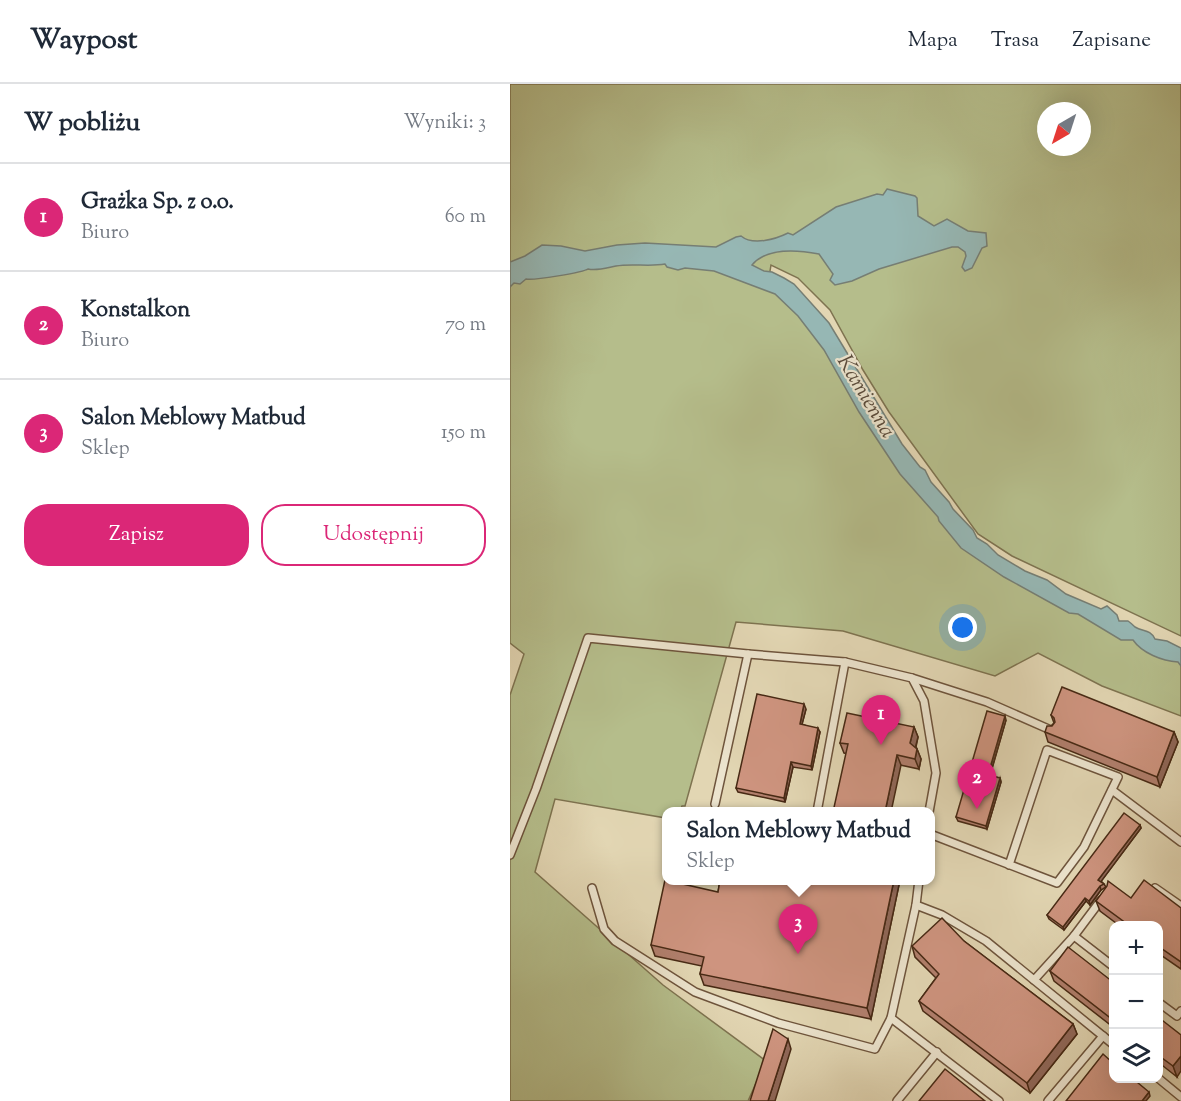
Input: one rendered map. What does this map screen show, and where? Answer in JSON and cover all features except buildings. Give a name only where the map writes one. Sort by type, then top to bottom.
[{"type":"lane","points":[[510,855],[536,789],[588,638],[845,662],[912,678],[987,702],[1053,731]]},
{"type":"lane","points":[[715,804],[748,654]]},
{"type":"lane","points":[[818,807],[845,662]]},
{"type":"lane","points":[[912,678],[924,701],[936,772],[931,807]]},
{"type":"lane","points":[[935,836],[1009,865],[1057,883],[1084,847],[1118,777],[1047,750],[1009,865]]},
{"type":"lane","points":[[1112,790],[1181,842]]},
{"type":"lane","points":[[592,888],[604,929],[609,935],[695,993],[778,1023],[875,1049],[891,1018],[918,885]]},
{"type":"lane","points":[[1155,888],[1181,906]]},
{"type":"lane","points":[[1034,980],[1074,936],[1106,893]]},
{"type":"lane","points":[[916,905],[942,915],[980,936],[1109,1041]]},
{"type":"lane","points":[[1074,936],[1109,964]]},
{"type":"lane","points":[[1163,1006],[1177,1016],[1181,1011]]},
{"type":"lane","points":[[891,1018],[999,1101]]},
{"type":"lane","points":[[1048,1101],[1103,1036]]},
{"type":"lane","points":[[897,1101],[937,1052]]},
{"type":"lane","points":[[1163,1082],[1181,1096]]},
{"type":"green space","points":[[510,84],[1181,84],[1181,636],[1012,556],[978,534],[889,412],[830,310],[798,278],[771,265],[768,283],[795,303],[970,547],[1181,658],[1181,716],[1102,686],[1038,653],[995,676],[843,631],[736,622],[685,806],[662,807],[662,817],[555,799],[535,872],[663,985],[766,1061],[748,1101],[510,1101],[510,695],[524,654],[510,643]]},
{"type":"water","name":"Kamienna","points":[[887,189],[915,196],[918,216],[934,226],[947,219],[968,231],[986,233],[987,246],[982,248],[972,268],[965,271],[962,267],[966,256],[965,252],[958,247],[879,269],[852,281],[835,285],[830,280],[833,274],[819,254],[783,251],[766,255],[752,265],[772,272],[794,284],[829,323],[902,444],[925,470],[931,482],[953,509],[973,530],[977,538],[998,555],[1025,571],[1047,580],[1066,594],[1101,609],[1107,606],[1117,615],[1119,621],[1128,621],[1135,627],[1149,632],[1155,639],[1167,641],[1181,648],[1181,666],[1178,662],[1165,660],[1147,652],[1133,640],[1121,640],[1078,614],[1069,613],[1004,577],[961,548],[938,517],[900,474],[859,412],[824,350],[798,316],[775,294],[714,271],[685,268],[678,270],[667,267],[665,264],[588,269],[558,276],[526,279],[510,287],[510,262],[542,245],[585,251],[645,243],[716,247],[741,236],[758,241],[788,233],[793,235],[836,207],[877,194],[883,195]]},
{"type":"place","name":"Grażka Sp. z o.o.","points":[[881,745]]},
{"type":"place","name":"Konstalkon","points":[[977,809]]},
{"type":"place","name":"Salon Meblowy Matbud","points":[[798,954]]}]
